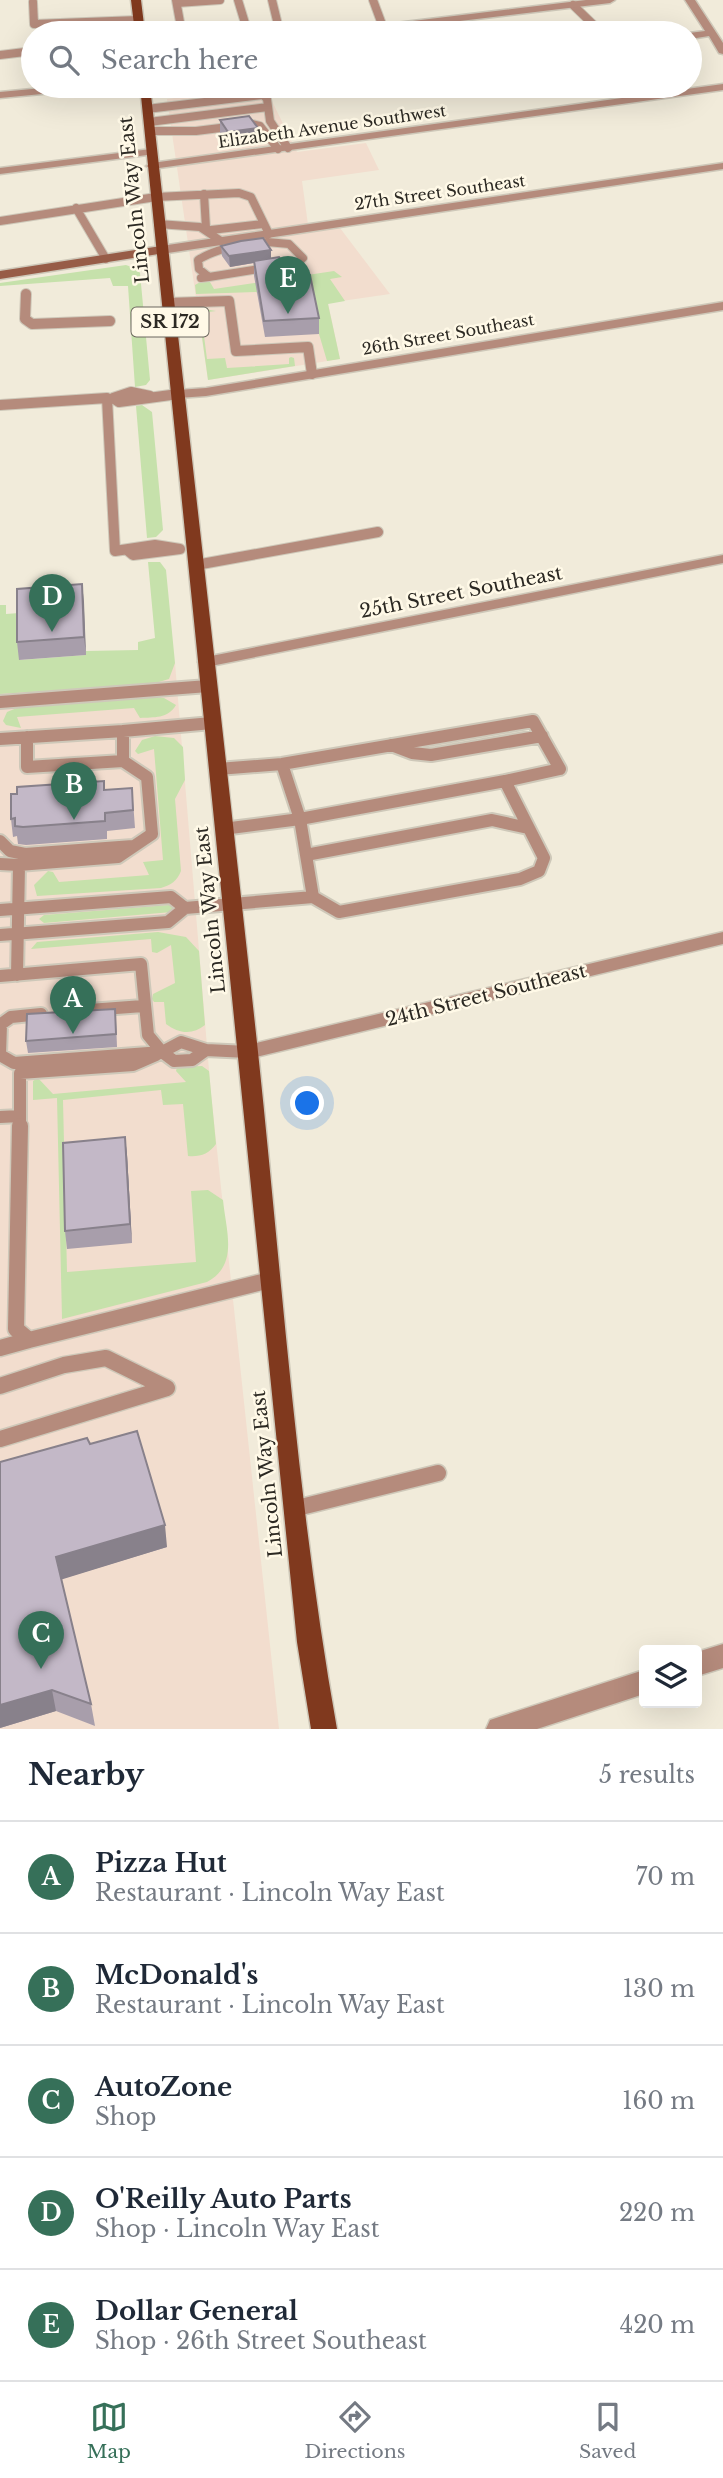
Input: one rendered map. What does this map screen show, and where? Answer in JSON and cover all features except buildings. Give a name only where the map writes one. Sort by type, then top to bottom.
[{"type":"main road","points":[[136,0],[138,20]]},
{"type":"main road","name":"Lincoln Way East","points":[[146,98],[178,394],[190,554],[219,769],[293,1509],[309,1642],[324,1729]]},
{"type":"street","points":[[435,21],[610,0]]},
{"type":"street","points":[[690,0],[723,50]]},
{"type":"street","points":[[702,34],[712,33]]},
{"type":"street","name":"Elizabeth Avenue Southwest","points":[[702,90],[723,87]]},
{"type":"street","points":[[0,95],[21,93]]},
{"type":"street","name":"Elizabeth Avenue Southwest","points":[[152,166],[644,98]]},
{"type":"street","points":[[0,171],[151,152]]},
{"type":"street","name":"27th Street Southeast","points":[[161,250],[221,241],[266,229],[723,166]]},
{"type":"street","points":[[1,273],[161,250]]},
{"type":"street","name":"26th Street Southeast","points":[[178,394],[206,392],[723,306]]},
{"type":"street","name":"25th Street Southeast","points":[[206,662],[723,559]]},
{"type":"street","name":"24th Street Southeast","points":[[248,1052],[723,938]]},
{"type":"street","points":[[499,1729],[639,1684]]},
{"type":"lane","points":[[180,21],[177,2],[220,0]]},
{"type":"lane","points":[[238,0],[244,21]]},
{"type":"lane","points":[[272,0],[277,21]]},
{"type":"lane","points":[[373,0],[381,21]]},
{"type":"lane","points":[[32,21],[33,2]]},
{"type":"lane","points":[[573,5],[590,21]]},
{"type":"lane","points":[[112,21],[138,20]]},
{"type":"lane","points":[[0,55],[21,52]]},
{"type":"lane","points":[[147,108],[226,98]]},
{"type":"lane","points":[[265,98],[270,121],[283,148]]},
{"type":"lane","points":[[149,127],[268,107]]},
{"type":"lane","points":[[149,127],[196,131],[270,121]]},
{"type":"lane","points":[[252,124],[260,125],[283,148]]},
{"type":"lane","points":[[204,194],[209,229],[221,241]]},
{"type":"lane","points":[[0,222],[156,197],[246,194],[251,197],[266,229],[209,229],[188,224],[158,224]]},
{"type":"lane","points":[[76,208],[106,259]]},
{"type":"lane","points":[[280,242],[294,246],[303,258],[298,263],[205,277],[199,269],[198,260],[213,251],[280,242]]},
{"type":"lane","points":[[26,294],[25,319],[32,324],[110,321]]},
{"type":"lane","points":[[167,303],[229,300],[236,351],[308,347],[312,374]]},
{"type":"lane","points":[[0,405],[110,398],[119,394],[142,392],[150,396],[178,394]]},
{"type":"lane","points":[[110,398],[115,551],[127,550],[133,555],[190,554],[378,532]]},
{"type":"lane","points":[[0,702],[208,687]]},
{"type":"lane","points":[[0,738],[212,723]]},
{"type":"lane","points":[[123,731],[123,761]]},
{"type":"lane","points":[[219,769],[282,764],[391,745],[412,753],[430,755],[542,736],[560,769],[300,819],[223,829]]},
{"type":"lane","points":[[0,864],[19,865],[118,857],[152,834],[147,777],[123,761],[27,767],[27,737]]},
{"type":"lane","points":[[282,764],[300,819],[313,897]]},
{"type":"lane","points":[[0,935],[168,922],[185,908],[313,897],[339,912],[520,879],[539,872],[544,858],[505,781]]},
{"type":"lane","points":[[306,855],[492,820],[528,828]]},
{"type":"lane","points":[[0,841],[3,848],[13,853],[25,854],[138,846]]},
{"type":"lane","points":[[17,975],[19,865]]},
{"type":"lane","points":[[0,910],[170,897],[185,908]]},
{"type":"lane","points":[[0,976],[141,964],[148,1035],[162,1052]]},
{"type":"lane","points":[[144,1006],[11,1017],[1,1024],[0,1055],[14,1063],[162,1052]]},
{"type":"lane","points":[[29,1340],[16,1329],[20,1073],[133,1065],[162,1052],[173,1043],[191,1041],[207,1049],[248,1052]]},
{"type":"lane","points":[[0,1117],[20,1116]]},
{"type":"lane","points":[[0,1348],[270,1280]]},
{"type":"lane","points":[[0,1386],[64,1365],[106,1358],[167,1388],[0,1439]]},
{"type":"lane","points":[[293,1509],[438,1473]]},
{"type":"shaded area","points":[[270,98],[297,152],[366,143],[379,170],[302,181],[309,232],[340,228],[390,294],[328,303],[340,359],[208,380],[167,99]]},
{"type":"shaded area","points":[[175,663],[211,1094],[279,1729],[0,1729],[0,672]]},
{"type":"green space","points":[[126,265],[140,273],[150,380],[146,385],[135,387],[128,286],[113,286],[110,278],[0,286],[0,283]]},
{"type":"green space","points":[[334,271],[342,277],[330,279],[345,301],[328,304],[340,359],[327,361],[319,334],[256,292],[196,294],[195,285],[202,281],[210,282],[214,289]]},
{"type":"green space","points":[[198,308],[216,311],[201,313],[207,359],[225,358],[227,368],[289,364],[291,357],[294,358],[295,366],[208,380]]},
{"type":"green space","points":[[142,405],[152,412],[163,530],[156,537],[147,538],[136,406]]},
{"type":"green space","points":[[148,562],[160,562],[166,570],[175,663],[169,679],[152,684],[0,694],[0,605],[6,605],[6,614],[19,613],[20,660],[86,655],[86,651],[138,650],[138,642],[155,638]]},
{"type":"green space","points":[[164,698],[176,705],[169,713],[155,717],[140,718],[134,708],[17,717],[21,728],[6,725],[3,721],[7,712],[19,707]]},
{"type":"green space","points":[[155,736],[174,738],[183,747],[185,780],[175,799],[181,871],[178,877],[161,888],[37,896],[34,885],[48,871],[53,872],[59,882],[149,875],[143,862],[163,860],[154,749],[138,754],[135,751],[142,740]]},
{"type":"green space","points":[[169,905],[175,910],[44,923],[39,919],[44,915]]},
{"type":"green space","points":[[158,932],[186,937],[199,951],[205,1025],[191,1032],[176,1030],[166,1024],[164,1002],[154,1002],[152,999],[153,994],[175,983],[171,945],[157,953],[152,952],[151,939],[31,949],[37,942]]},
{"type":"green space","points":[[202,1066],[209,1071],[216,1144],[200,1155],[188,1156],[183,1104],[163,1105],[161,1090],[63,1100],[67,1272],[196,1262],[191,1191],[208,1190],[223,1200],[228,1246],[223,1266],[217,1275],[207,1282],[62,1319],[57,1098],[33,1100],[33,1081],[38,1078],[53,1094],[186,1082],[176,1071],[177,1067]]},
{"type":"place","name":"Dollar General","points":[[288,314]]},
{"type":"place","name":"O'Reilly Auto Parts","points":[[52,632]]},
{"type":"place","name":"McDonald's","points":[[74,820]]},
{"type":"place","name":"Pizza Hut","points":[[73,1034]]},
{"type":"place","name":"AutoZone","points":[[41,1669]]}]
